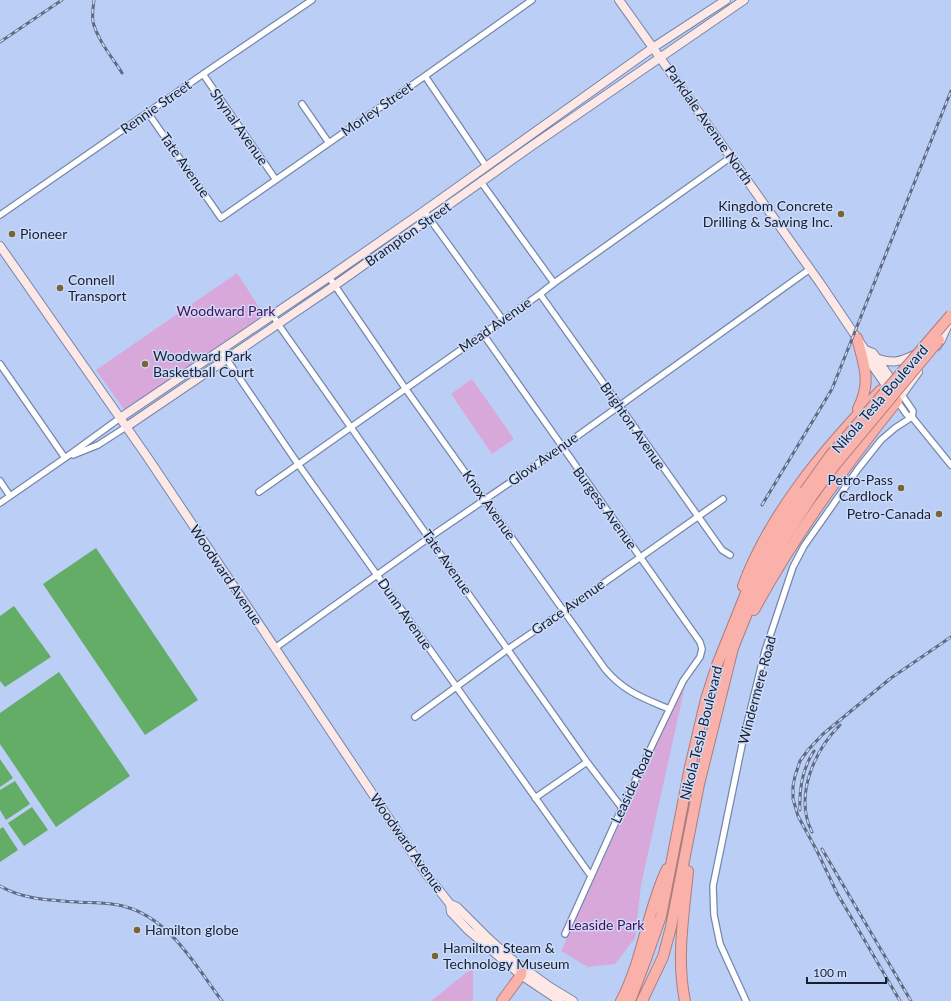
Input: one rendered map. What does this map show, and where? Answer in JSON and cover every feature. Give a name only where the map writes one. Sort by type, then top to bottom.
[{"type":"highway","name":"Nikola Tesla Boulevard","points":[[630,1001],[661,916],[674,856],[690,767],[706,699],[717,665],[760,562],[808,494],[835,465],[951,321]]},
{"type":"highway","points":[[717,665],[721,642],[748,573],[765,539],[800,484],[847,426],[864,397],[866,386],[857,338]]},
{"type":"highway","points":[[847,426],[894,390]]},
{"type":"highway","points":[[727,668],[744,628],[766,589],[845,467],[872,432],[894,390]]},
{"type":"highway","name":"Nikola Tesla Boulevard","points":[[643,1001],[663,957],[671,927],[699,784],[727,668],[740,628],[756,591],[808,494]]},
{"type":"highway","points":[[685,1001],[681,962],[684,914],[689,866],[697,815],[699,784]]},
{"type":"highway","points":[[621,1001],[638,958],[661,882],[674,856]]},
{"type":"highway","points":[[502,1001],[522,971]]},
{"type":"main road","name":"Parkdale Avenue North","points":[[619,0],[654,47],[810,268],[865,350],[867,358],[894,390]]},
{"type":"main road","name":"Brampton Street","points":[[120,418],[329,277],[654,47],[726,0]]},
{"type":"main road","name":"Brampton Street","points":[[126,427],[334,286],[660,57],[744,0]]},
{"type":"main road","name":"Woodward Avenue","points":[[0,246],[120,418],[427,875],[450,904],[451,912],[468,930],[560,1001]]},
{"type":"main road","points":[[894,390],[914,354],[934,334],[951,321]]},
{"type":"main road","points":[[894,390],[941,340],[951,321]]},
{"type":"main road","points":[[894,390],[934,334]]},
{"type":"main road","name":"Parkdale Avenue North","points":[[865,350],[873,353],[894,390]]},
{"type":"main road","points":[[876,358],[885,361],[898,362],[914,354]]},
{"type":"main road","name":"Woodward Avenue","points":[[522,971],[573,1001]]},
{"type":"street","name":"Rennie Street","points":[[0,215],[312,0]]},
{"type":"street","name":"Morley Street","points":[[221,218],[532,0]]},
{"type":"street","name":"Shynal Avenue","points":[[203,74],[276,180]]},
{"type":"street","points":[[425,76],[486,166]]},
{"type":"street","points":[[302,104],[329,142]]},
{"type":"street","name":"Tate Avenue","points":[[148,113],[221,218]]},
{"type":"street","name":"Mead Avenue","points":[[258,492],[540,294],[554,282],[731,157]]},
{"type":"street","points":[[481,182],[554,282]]},
{"type":"street","points":[[424,211],[502,320]]},
{"type":"street","name":"Glow Avenue","points":[[275,648],[430,537],[562,447],[618,405],[810,268]]},
{"type":"street","name":"Knox Avenue","points":[[329,277],[405,388],[614,680],[630,692],[669,709]]},
{"type":"street","name":"Brighton Avenue","points":[[540,294],[722,550],[730,555]]},
{"type":"street","name":"Tate Avenue","points":[[273,315],[587,762],[622,808]]},
{"type":"street","name":"Burgess Avenue","points":[[483,334],[700,642]]},
{"type":"street","name":"Dunn Avenue","points":[[221,351],[298,464],[591,876]]},
{"type":"street","points":[[0,364],[65,458]]},
{"type":"street","name":"Parkdale Avenue North","points":[[894,390],[907,415],[912,417],[951,465]]},
{"type":"street","name":"Windermere Road","points":[[746,1001],[720,944],[714,915],[713,886],[743,740],[765,651],[793,567],[804,546],[858,469],[881,440],[894,428],[912,417]]},
{"type":"street","name":"Brampton Street","points":[[0,503],[120,418]]},
{"type":"street","name":"Brampton Street","points":[[65,458],[98,446],[126,427]]},
{"type":"street","points":[[0,481],[10,496]]},
{"type":"street","name":"Grace Avenue","points":[[415,717],[508,649],[724,499]]},
{"type":"street","name":"Leaside Road","points":[[565,934],[669,709],[683,681],[700,657],[702,649],[700,642]]},
{"type":"street","points":[[535,798],[587,762]]},
{"type":"green space","name":"Woodward Park","points":[[237,273],[264,315],[127,409],[123,408],[96,370]]},
{"type":"green space","points":[[472,379],[514,439],[492,454],[451,394]]},
{"type":"green space","name":"Leaside Park","points":[[683,686],[685,686],[641,885],[635,938],[615,964],[588,967],[561,951]]},
{"type":"green space","points":[[473,969],[473,1001],[431,1001],[466,973]]},
{"type":"shaded area","points":[[96,548],[198,700],[145,735],[43,584]]},
{"type":"shaded area","points":[[14,606],[51,657],[5,687],[0,681],[0,616]]},
{"type":"shaded area","points":[[59,672],[130,776],[56,827],[0,744],[0,713]]},
{"type":"shaded area","points":[[0,759],[13,778],[0,787]]},
{"type":"shaded area","points":[[15,781],[30,804],[6,820],[0,810],[0,790]]},
{"type":"shaded area","points":[[32,807],[48,830],[24,846],[8,823]]},
{"type":"shaded area","points":[[3,827],[18,850],[0,862],[0,829]]},
{"type":"railway","points":[[0,42],[62,0]]},
{"type":"railway","points":[[94,0],[93,22],[95,29],[122,73]]},
{"type":"railway","points":[[762,505],[832,389],[951,91]]},
{"type":"railway","points":[[900,1001],[837,893],[798,816],[793,799],[793,786],[800,761],[823,734],[891,678],[951,637]]},
{"type":"railway","points":[[812,832],[807,818],[805,804],[806,789],[815,761],[822,748],[840,725]]},
{"type":"railway","points":[[800,810],[802,779],[814,751]]},
{"type":"railway","points":[[822,849],[911,1001]]},
{"type":"railway","points":[[0,886],[9,891],[28,897],[57,901],[112,904],[140,912],[168,932],[180,944],[222,1001]]},
{"type":"place","name":"Kingdom Concrete Drilling & Sawing Inc.","points":[[841,214]]},
{"type":"place","name":"Pioneer","points":[[12,234]]},
{"type":"place","name":"Connell Transport","points":[[60,288]]},
{"type":"place","name":"Woodward Park Basketball Court","points":[[145,364]]},
{"type":"place","name":"Petro-Pass Cardlock","points":[[901,488]]},
{"type":"place","name":"Petro-Canada","points":[[939,514]]},
{"type":"place","name":"Hamilton globe","points":[[137,930]]},
{"type":"place","name":"Hamilton Steam & Technology Museum","points":[[435,956]]}]
